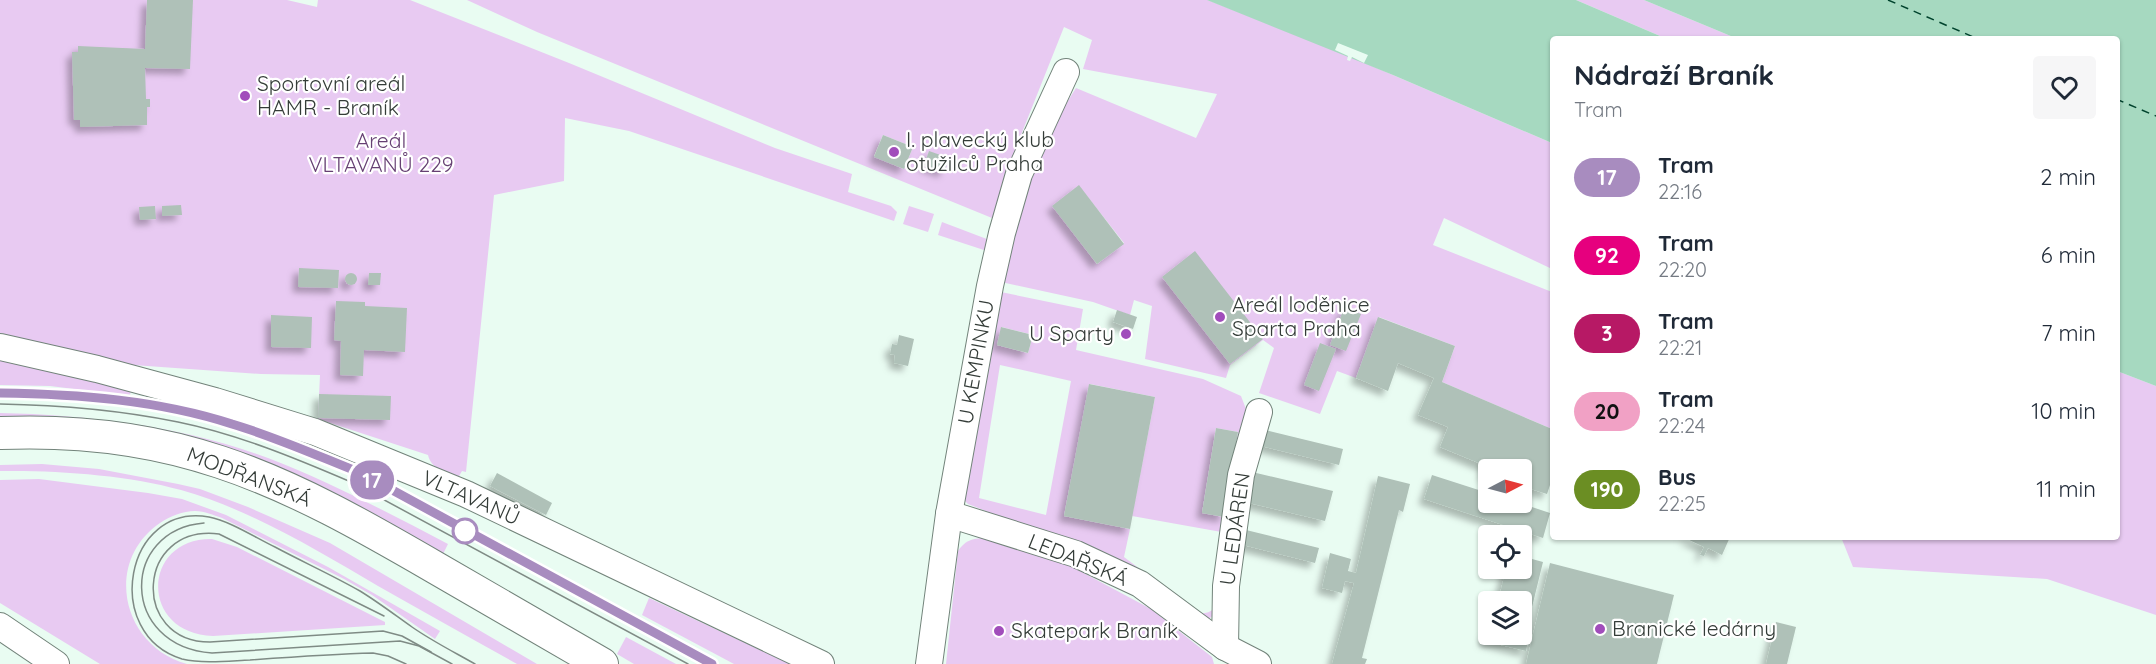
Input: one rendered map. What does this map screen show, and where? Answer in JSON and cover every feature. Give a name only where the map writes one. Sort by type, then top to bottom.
[{"type":"main road","name":"MODŘANSKÁ","points":[[0,433],[57,432],[127,440],[175,449],[242,470],[308,499],[371,531],[602,664]]},
{"type":"main road","name":"MODŘANSKÁ","points":[[0,452],[53,452],[113,457],[173,468],[235,487],[351,543],[563,664]]},
{"type":"street","name":"U KEMPINKU","points":[[929,664],[949,514],[990,286],[1002,233],[1019,174],[1066,72]]},
{"type":"street","name":"VLTAVANŮ","points":[[0,347],[96,369],[215,401],[315,432],[466,494],[820,664]]},
{"type":"street","name":"U LEDÁREN","points":[[1225,647],[1226,586],[1241,475],[1259,412]]},
{"type":"street","name":"LEDAŘSKÁ","points":[[949,514],[1076,554],[1140,584],[1225,647],[1258,664]]},
{"type":"street","points":[[0,626],[56,664]]},
{"type":"green space","name":"Areál VLTAVANŮ 229","points":[[0,0],[287,0],[317,7],[318,0],[410,0],[775,148],[852,174],[848,192],[891,206],[897,212],[894,221],[629,131],[565,118],[564,181],[494,195],[466,472],[462,471],[458,478],[432,464],[428,455],[318,419],[320,375],[261,374],[133,365],[0,333]]},
{"type":"green space","points":[[467,0],[1208,0],[1351,57],[1550,142],[1550,268],[1444,218],[1433,245],[1550,291],[1550,428],[1442,382],[1455,346],[1379,317],[1356,378],[1337,371],[1320,414],[1259,393],[1274,348],[1263,340],[1230,365],[1226,378],[1145,359],[1152,306],[1134,300],[1130,315],[1093,302],[1001,282],[1014,227],[537,32]],"holes":[[[1064,27],[1092,40],[1083,69],[1217,94],[1196,138],[1076,88],[1039,147],[1019,140]],[[883,135],[913,147],[904,169],[874,156]],[[929,152],[949,158],[944,172],[924,165]],[[1079,186],[1124,243],[1097,264],[1053,206]]]},
{"type":"green space","points":[[1576,0],[1644,0],[1731,36],[1660,36]]},
{"type":"green space","points":[[909,206],[934,214],[928,232],[903,224]]},
{"type":"green space","points":[[942,222],[992,241],[990,252],[938,235]]},
{"type":"green space","points":[[996,291],[1083,309],[1076,350],[1203,379],[1241,396],[1246,409],[1216,613],[1210,618],[1204,618],[1123,565],[968,504],[963,499]],"holes":[[[1002,327],[1033,335],[1028,353],[997,345]],[[1000,365],[1071,381],[1046,515],[979,498]],[[1090,384],[1155,397],[1132,516],[1227,533],[1215,608],[1205,613],[1194,610],[1124,557],[1130,529],[1064,516]],[[1216,428],[1238,432],[1224,517],[1202,513]]]},
{"type":"green space","points":[[0,357],[131,388],[130,396],[50,386],[0,385]]},
{"type":"green space","points":[[2120,372],[2156,386],[2156,615],[2047,579],[1853,567],[1842,540],[2120,540]]},
{"type":"green space","points":[[0,413],[68,416],[136,424],[236,447],[314,477],[448,544],[443,554],[320,492],[0,421]]},
{"type":"green space","points":[[42,464],[99,469],[178,484],[200,489],[248,507],[330,543],[537,664],[517,664],[282,532],[207,498],[160,485],[115,477],[44,471],[0,471],[0,465]]},
{"type":"green space","points":[[39,479],[182,499],[226,515],[328,567],[440,631],[435,639],[372,595],[344,579],[222,518],[190,511],[164,520],[142,540],[131,559],[126,580],[128,601],[135,622],[147,640],[165,654],[187,664],[100,664],[0,603],[0,480]]},
{"type":"green space","points":[[982,538],[1065,563],[1151,609],[1212,657],[1214,664],[946,664],[958,551],[968,541]]},
{"type":"green space","points":[[212,539],[237,547],[385,622],[385,625],[213,636],[189,631],[172,620],[161,604],[158,586],[162,569],[172,553],[189,543]]},
{"type":"green space","points":[[649,598],[790,664],[734,664],[642,615]]},
{"type":"green space","points":[[626,637],[676,664],[634,664],[617,654]]},
{"type":"shaded area","points":[[1207,0],[1576,0],[1660,36],[1550,36],[1550,142],[1393,75]]},
{"type":"shaded area","points":[[1644,0],[2156,0],[2156,386],[2120,372],[2120,36],[1731,36]]},
{"type":"pier","points":[[1338,43],[1368,55],[1364,63],[1352,57],[1350,61],[1347,60],[1348,56],[1335,50]]},
{"type":"building","points":[[147,0],[193,0],[190,69],[145,68],[146,99],[150,99],[150,107],[147,107],[147,125],[80,127],[80,120],[74,120],[72,52],[78,52],[78,46],[145,49]]},
{"type":"building","name":"I. plavecký klub otužilců Praha","points":[[883,135],[913,147],[904,169],[874,157]]},
{"type":"building","points":[[929,151],[949,158],[944,172],[924,165]]},
{"type":"building","points":[[1079,185],[1124,244],[1097,264],[1052,206]]},
{"type":"building","points":[[181,205],[182,215],[162,216],[162,206]]},
{"type":"building","points":[[155,206],[156,219],[140,220],[139,207]]},
{"type":"building","points":[[1195,251],[1263,339],[1230,364],[1162,277]]},
{"type":"building","points":[[299,268],[339,270],[338,288],[298,287]]},
{"type":"building","points":[[353,273],[356,274],[356,284],[349,285],[346,284],[345,277],[346,274]]},
{"type":"building","points":[[369,273],[381,273],[380,285],[368,285]]},
{"type":"building","points":[[336,301],[365,302],[365,306],[407,308],[405,352],[364,350],[363,376],[340,375],[341,341],[334,340]]},
{"type":"building","points":[[1344,308],[1361,314],[1346,351],[1330,345]]},
{"type":"building","points":[[1117,310],[1137,317],[1133,329],[1113,322]]},
{"type":"building","points":[[271,315],[312,317],[311,348],[271,347]]},
{"type":"building","points":[[1378,317],[1455,346],[1442,382],[1550,428],[1550,485],[1547,494],[1532,489],[1532,459],[1478,459],[1478,463],[1440,447],[1448,427],[1418,415],[1434,378],[1398,363],[1388,391],[1356,378]]},
{"type":"building","points":[[1001,327],[1033,335],[1028,353],[997,345]]},
{"type":"building","points":[[899,335],[914,339],[908,366],[894,363],[895,355],[890,354],[892,344],[897,345]]},
{"type":"building","points":[[1320,343],[1336,349],[1319,391],[1304,385]]},
{"type":"building","points":[[1089,384],[1155,397],[1130,529],[1064,516]]},
{"type":"building","points":[[319,394],[391,396],[390,420],[318,418]]},
{"type":"building","points":[[1216,428],[1238,432],[1224,517],[1202,513]]},
{"type":"building","points":[[1265,430],[1343,449],[1339,465],[1261,446]]},
{"type":"building","points":[[1252,472],[1333,491],[1325,521],[1245,502]]},
{"type":"building","points":[[497,473],[552,503],[546,515],[490,486]]},
{"type":"building","points":[[1432,475],[1478,490],[1478,513],[1532,513],[1532,507],[1550,513],[1543,538],[1532,534],[1532,525],[1503,525],[1424,499]]},
{"type":"building","points":[[1378,476],[1410,484],[1403,512],[1399,510],[1362,658],[1367,659],[1365,664],[1332,664],[1354,583],[1345,581],[1342,593],[1322,588],[1330,553],[1351,559],[1348,571],[1356,573]]},
{"type":"building","points":[[1246,530],[1319,548],[1315,563],[1243,545]]},
{"type":"building","points":[[1689,540],[1729,540],[1722,555],[1708,548],[1704,556],[1700,555],[1704,547]]},
{"type":"building","points":[[1532,559],[1543,562],[1532,607],[1532,591],[1501,591],[1503,579],[1532,579]]},
{"type":"building","name":"Branické ledárny","points":[[1550,563],[1674,595],[1657,664],[1526,664]]},
{"type":"building","points":[[1776,622],[1796,627],[1787,664],[1766,664]]},
{"type":"building","points":[[1501,645],[1527,645],[1526,651]]},
{"type":"ferry route","points":[[1888,0],[1971,36]]},
{"type":"ferry route","points":[[2120,101],[2156,116]]},
{"type":"tram line","points":[[0,393],[88,397],[146,404],[204,416],[281,441],[361,473],[712,664]]},
{"type":"tram line","name":"17","points":[[0,393],[113,399],[183,411],[231,423],[304,450],[361,473],[712,664]]},
{"type":"tram line","points":[[0,404],[134,414],[222,433],[287,456],[351,482],[688,664]]},
{"type":"tram line","points":[[406,664],[388,656],[373,653],[216,662],[182,659],[156,645],[140,624],[133,599],[134,573],[142,549],[158,529],[180,518],[209,517],[226,522],[339,579],[435,642],[475,664]]},
{"type":"tram line","points":[[204,523],[176,530],[157,545],[145,565],[142,588],[146,611],[160,631],[182,646],[212,653],[400,641],[419,646],[452,664]]},
{"type":"tram line","points":[[384,616],[219,534],[192,536],[171,547],[159,564],[153,584],[156,605],[166,624],[184,637],[210,642],[383,631],[402,636],[431,652]]},
{"type":"place","name":"Sportovní areál HAMR - Braník","points":[[245,96]]},
{"type":"place","name":"I. plavecký klub otužilců Praha","points":[[894,152]]},
{"type":"place","name":"Areál loděnice Sparta Praha","points":[[1220,317]]},
{"type":"place","name":"U Sparty","points":[[1126,334]]},
{"type":"place","name":"Branické ledárny","points":[[1600,629]]},
{"type":"place","name":"Skatepark Braník","points":[[999,631]]}]
